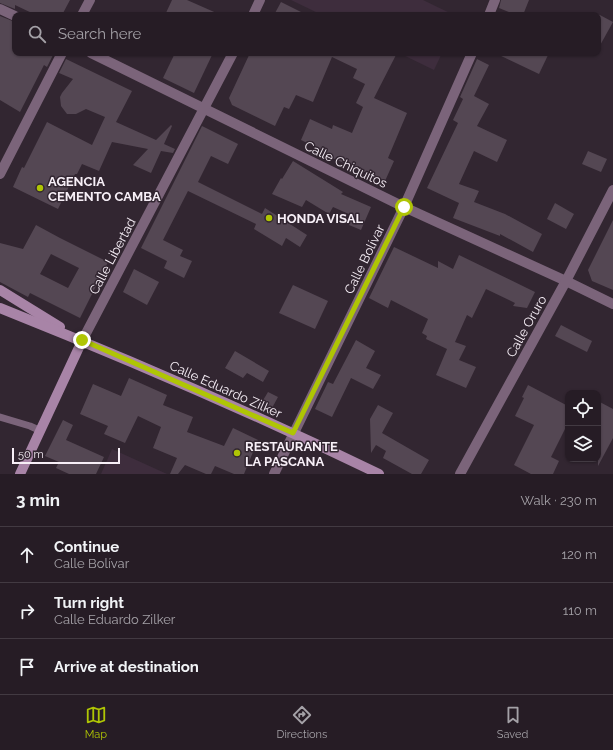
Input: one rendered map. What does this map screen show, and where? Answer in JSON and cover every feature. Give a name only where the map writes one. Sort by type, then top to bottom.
[{"type":"street","points":[[84,12],[90,0]]},
{"type":"street","points":[[254,12],[260,0]]},
{"type":"street","points":[[490,12],[495,0]]},
{"type":"street","points":[[0,9],[12,15]]},
{"type":"street","points":[[0,174],[60,56]]},
{"type":"street","name":"Calle Chiquitos","points":[[97,56],[404,207],[613,304]]},
{"type":"street","name":"Calle Libertad","points":[[20,474],[82,340],[205,110],[232,56]]},
{"type":"street","name":"Calle Bolívar","points":[[274,474],[404,207],[471,56]]},
{"type":"street","name":"Calle Oruro","points":[[460,474],[566,281],[613,190]]},
{"type":"street","name":"Calle Eduardo Zilker","points":[[0,290],[82,340]]},
{"type":"street","name":"Calle Eduardo Zilker","points":[[0,308],[82,340],[293,433],[379,474]]},
{"type":"lane","points":[[0,417],[41,431]]},
{"type":"shaded area","points":[[291,0],[423,0],[448,12],[316,12]]},
{"type":"shaded area","points":[[405,56],[441,56],[434,70]]},
{"type":"shaded area","points":[[112,449],[167,474],[101,474]]},
{"type":"building","points":[[0,0],[70,0],[64,12],[30,12],[15,5],[15,9],[0,3]]},
{"type":"building","points":[[172,0],[187,0],[214,12],[166,12]]},
{"type":"building","points":[[501,0],[529,0],[524,12],[509,12],[499,8]]},
{"type":"building","points":[[281,2],[301,12],[276,12]]},
{"type":"building","points":[[0,16],[12,21],[12,56],[52,56],[47,67],[44,65],[20,112],[0,100]]},
{"type":"building","points":[[601,16],[613,22],[601,44]]},
{"type":"building","points":[[174,56],[212,56],[194,93],[163,78]]},
{"type":"building","points":[[249,56],[395,56],[374,98],[407,113],[388,158],[394,161],[385,181],[321,153],[322,150],[301,140],[310,119],[332,129],[333,125],[352,133],[363,107],[356,103],[365,84],[353,78],[357,69],[332,57],[313,102],[296,95],[289,109],[284,107],[275,126],[232,105],[229,98]]},
{"type":"building","points":[[501,56],[548,56],[539,74]]},
{"type":"building","points":[[66,59],[132,91],[116,122],[156,140],[171,125],[172,126],[164,144],[175,149],[173,153],[161,151],[151,173],[133,165],[148,149],[112,142],[99,171],[82,164],[77,174],[75,174],[58,209],[13,187],[22,167],[24,168],[47,122],[92,145],[105,117],[86,109],[76,114],[67,114],[61,106],[60,97],[73,79],[59,73]]},
{"type":"building","points":[[477,59],[489,65],[474,96],[489,104],[477,126],[507,140],[497,162],[474,151],[459,184],[479,191],[474,202],[505,214],[542,234],[533,252],[500,234],[500,236],[453,218],[459,203],[427,188],[458,123],[453,120],[463,99],[460,97]]},
{"type":"building","points":[[202,126],[238,144],[228,164],[211,156],[198,182],[262,214],[265,208],[307,235],[300,247],[286,238],[282,246],[254,229],[256,224],[188,191],[163,240],[183,250],[180,256],[192,261],[184,278],[164,268],[167,261],[141,248]]},
{"type":"building","points":[[588,151],[607,159],[601,172],[582,164]]},
{"type":"building","points":[[293,161],[343,192],[341,194],[371,207],[361,230],[349,225],[351,215],[333,207],[329,214],[306,200],[302,207],[272,194]]},
{"type":"building","points":[[555,203],[574,214],[566,229],[547,219]]},
{"type":"building","points":[[613,220],[613,290],[592,281],[588,270]]},
{"type":"building","points":[[36,225],[108,262],[80,318],[30,293],[28,297],[0,282],[0,243],[23,249]],"holes":[[[51,254],[79,268],[68,288],[40,274]]]},
{"type":"building","points":[[394,247],[438,268],[438,261],[453,269],[459,255],[535,292],[527,308],[513,306],[515,303],[486,289],[472,318],[467,315],[455,342],[466,346],[459,360],[476,367],[466,388],[436,375],[447,349],[426,339],[427,336],[422,333],[428,319],[391,300],[388,308],[369,298]]},
{"type":"building","points":[[134,269],[159,282],[147,305],[123,292]]},
{"type":"building","points":[[293,285],[328,301],[315,329],[279,313]]},
{"type":"building","points":[[561,325],[592,341],[587,352],[555,336]]},
{"type":"building","points":[[356,340],[375,351],[366,368],[381,375],[373,389],[351,378],[332,417],[315,409],[328,382],[333,384]]},
{"type":"building","points":[[235,351],[269,371],[263,382],[247,373],[243,378],[225,368]]},
{"type":"building","points":[[129,378],[167,395],[163,405],[193,417],[187,432],[224,446],[233,428],[258,440],[244,474],[234,474],[215,466],[211,474],[206,474],[185,465],[178,474],[170,474],[177,458],[153,448],[161,427],[138,416],[125,443],[104,434],[108,426],[80,414],[93,384],[121,396]]},
{"type":"building","points":[[528,385],[565,404],[565,429],[551,457],[559,461],[553,474],[531,474],[514,465],[534,425],[515,416],[524,398],[522,397]]},
{"type":"building","points":[[268,392],[278,397],[272,408],[262,402]]},
{"type":"building","points":[[601,403],[613,409],[613,438],[601,460]]},
{"type":"building","points":[[378,405],[393,413],[382,433],[429,460],[421,474],[412,474],[383,458],[386,451],[376,445],[371,453],[370,419]]},
{"type":"building","points":[[63,420],[73,425],[66,440],[104,457],[96,474],[69,474],[56,468],[59,462],[45,456]]},
{"type":"place","name":"AGENCIA CEMENTO CAMBA","points":[[40,188]]},
{"type":"place","name":"HONDA VISAL","points":[[269,218]]},
{"type":"place","name":"RESTAURANTE LA PASCANA","points":[[237,453]]},
{"type":"route","points":[[82,340],[293,433],[404,207]]}]
